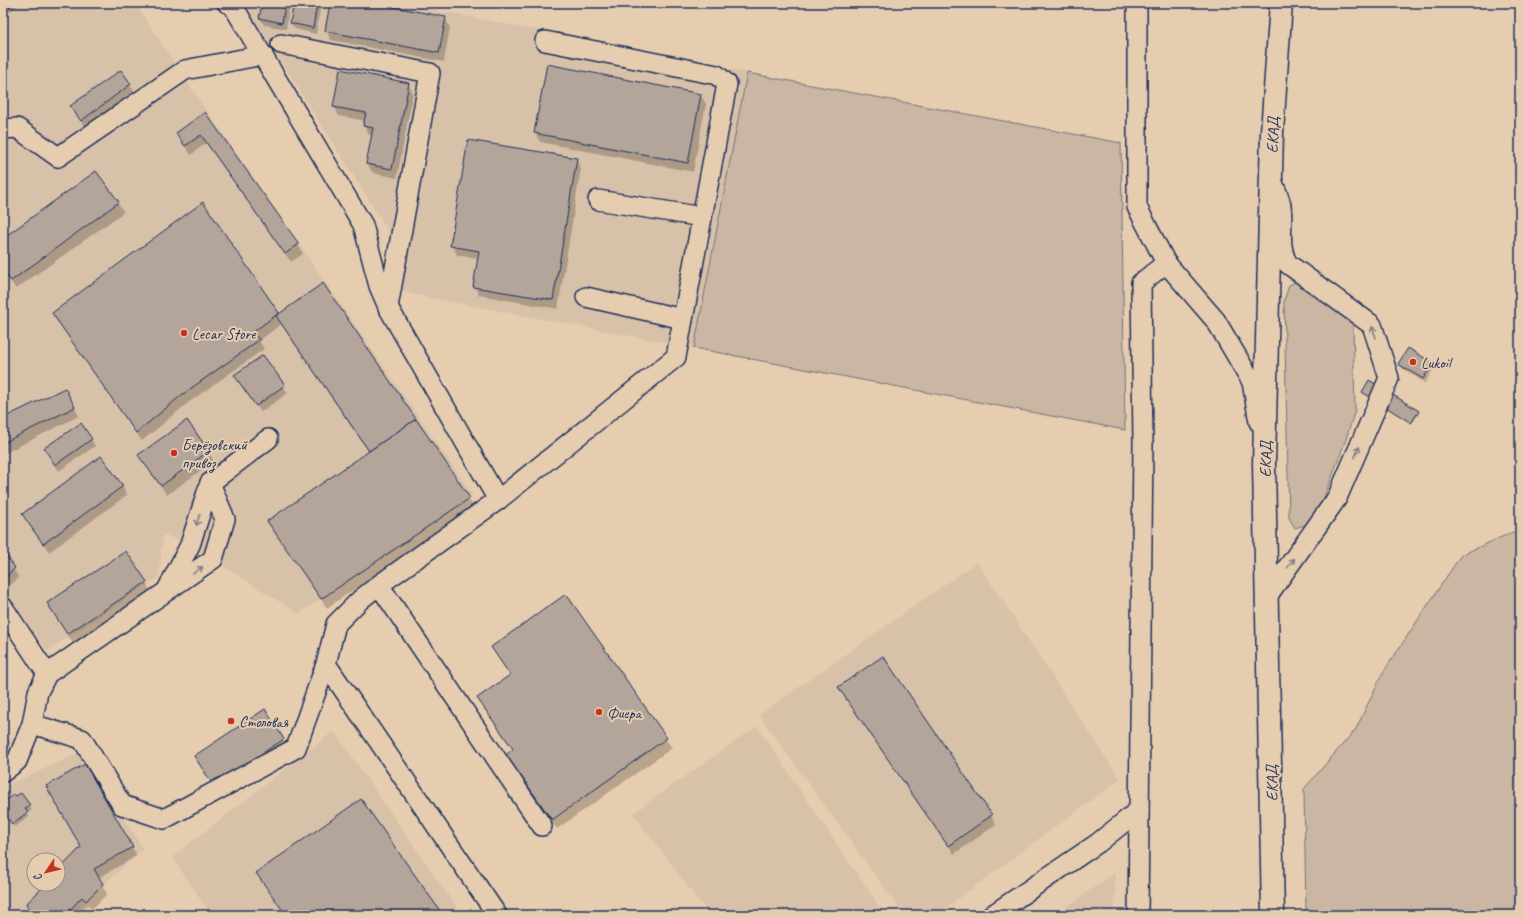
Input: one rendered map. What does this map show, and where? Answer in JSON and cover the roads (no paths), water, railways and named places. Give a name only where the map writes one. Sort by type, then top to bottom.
[{"type":"highway","name":"ЕКАД","points":[[1273,915],[1265,452],[1272,132],[1281,3]]},
{"type":"street","points":[[227,3],[232,4],[363,225],[379,286],[388,307],[498,500]]},
{"type":"street","points":[[1137,3],[1137,207],[1166,263],[1216,321],[1252,382],[1265,452]]},
{"type":"street","points":[[32,724],[82,739],[122,805],[164,819],[296,748],[326,664],[336,624],[361,599],[379,584],[498,500],[676,357],[727,84],[717,75],[545,41]]},
{"type":"street","points":[[281,44],[430,73],[388,307]]},
{"type":"street","points":[[3,129],[17,128],[58,157],[185,70],[263,55]]},
{"type":"street","points":[[1268,595],[1337,498],[1389,378],[1372,325],[1288,264],[1284,258],[1282,247],[1281,205],[1271,177]]},
{"type":"street","points":[[598,200],[702,217]]},
{"type":"street","points":[[1138,915],[1143,444],[1141,283],[1166,263]]},
{"type":"street","points":[[586,297],[683,319]]},
{"type":"street","points":[[166,592],[190,545],[210,483],[268,439]]},
{"type":"street","points":[[3,772],[17,761],[32,724],[38,692],[47,674],[213,559],[225,519],[210,483]]},
{"type":"street","points":[[379,584],[542,826]]},
{"type":"street","points":[[3,607],[47,674]]},
{"type":"street","points":[[326,664],[497,915]]},
{"type":"street","points":[[992,915],[1098,843],[1139,810]]},
{"type":"place","name":"Lecar Store","points":[[184,333]]},
{"type":"place","name":"Lukoil","points":[[1413,362]]},
{"type":"place","name":"Берёзовский привоз","points":[[174,453]]},
{"type":"place","name":"Фиера","points":[[599,712]]},
{"type":"place","name":"Столовая","points":[[231,721]]}]
